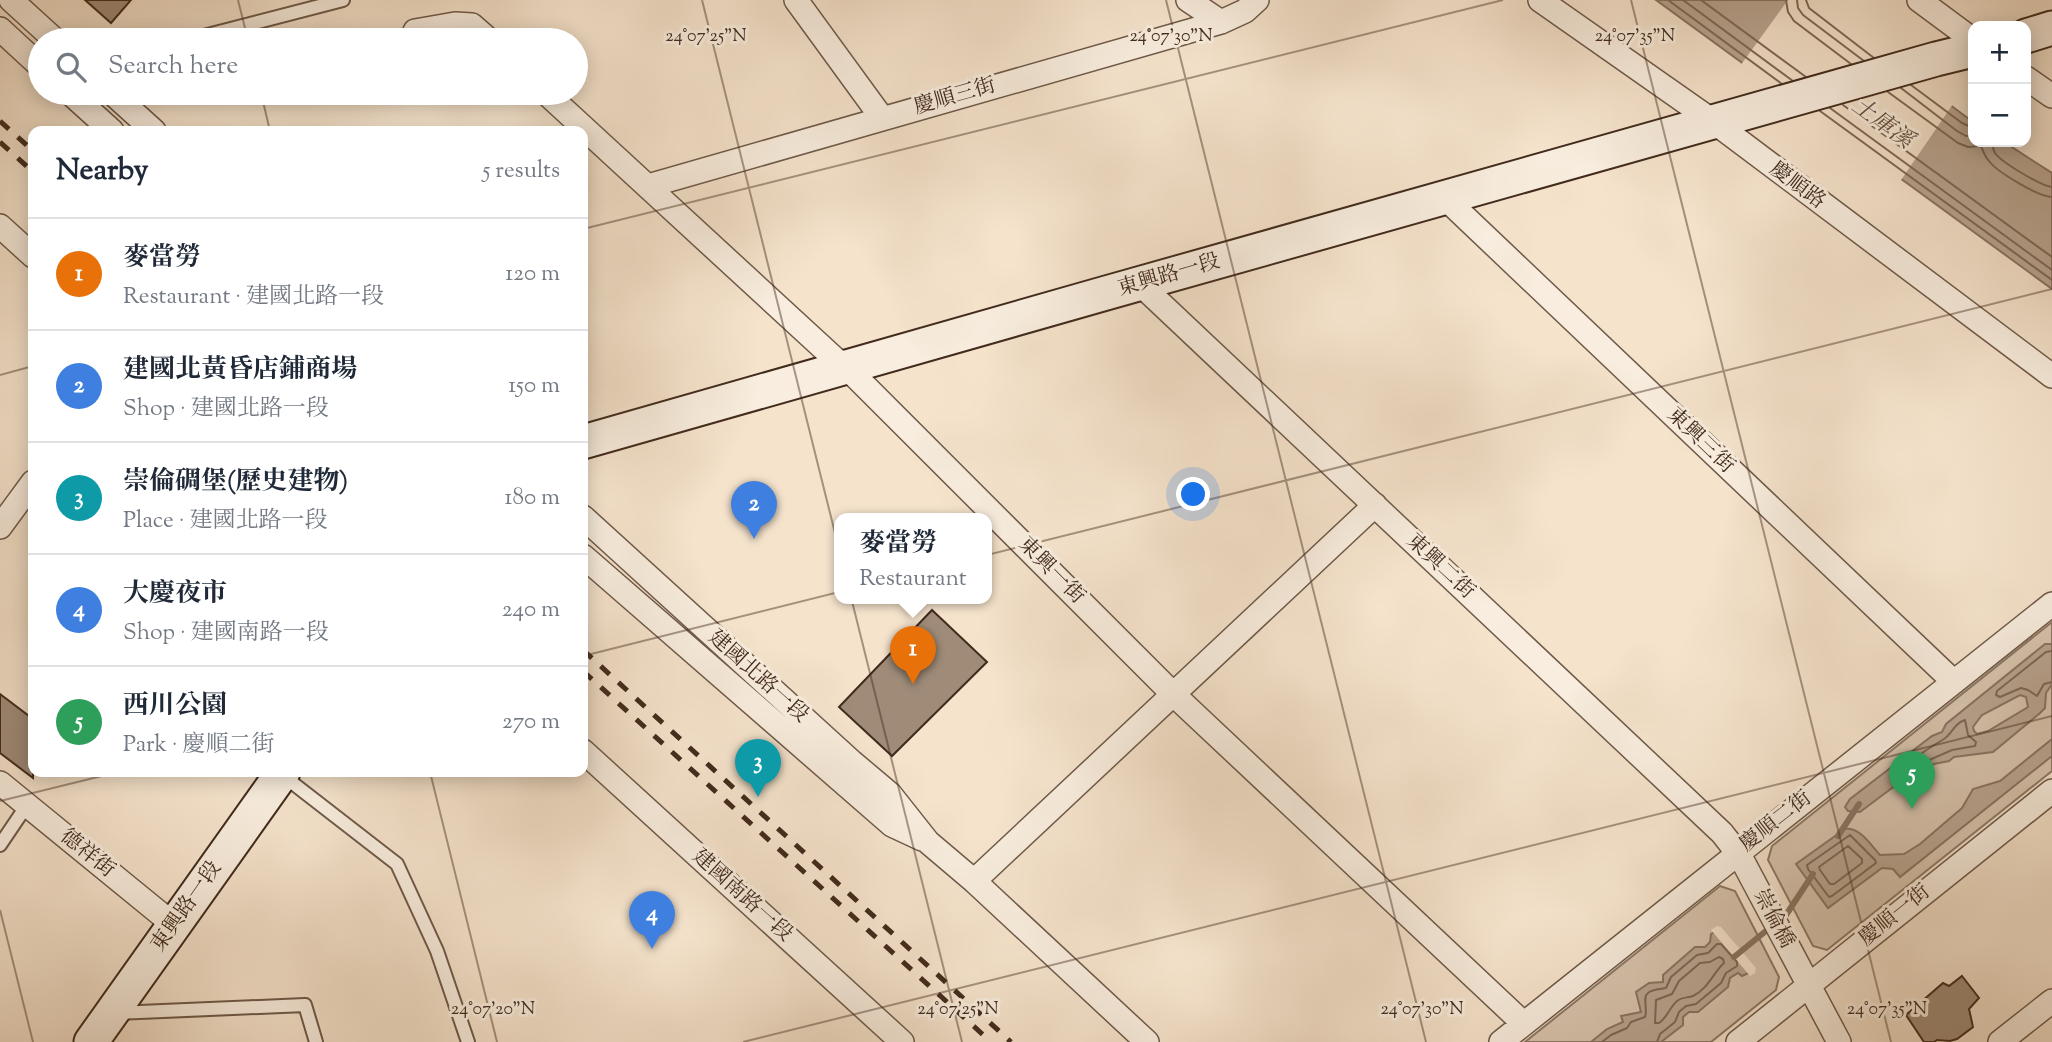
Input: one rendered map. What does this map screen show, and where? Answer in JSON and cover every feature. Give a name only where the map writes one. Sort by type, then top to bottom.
[{"type":"street","points":[[11,0],[42,28]]},
{"type":"street","points":[[796,0],[883,118]]},
{"type":"street","points":[[1188,0],[1221,22]]},
{"type":"street","name":"慶順三街","points":[[648,186],[1221,22],[1245,11],[1257,0]]},
{"type":"street","name":"慶順路","points":[[1541,0],[1714,122],[2052,376]]},
{"type":"street","points":[[1919,0],[1968,36]]},
{"type":"street","points":[[426,28],[455,23],[472,25],[475,28]]},
{"type":"street","points":[[2031,34],[2052,28]]},
{"type":"street","points":[[0,29],[28,55]]},
{"type":"street","name":"東興路一段","points":[[588,441],[1968,51]]},
{"type":"street","points":[[2031,81],[2052,96]]},
{"type":"street","points":[[83,105],[106,126]]},
{"type":"street","points":[[125,105],[148,126]]},
{"type":"street","name":"東興一街","points":[[559,105],[582,126]]},
{"type":"street","name":"東興一街","points":[[588,131],[845,366],[992,513]]},
{"type":"street","name":"東興三街","points":[[1446,199],[1954,682]]},
{"type":"street","points":[[0,226],[28,251]]},
{"type":"street","name":"東興二街","points":[[1140,284],[1722,834],[1737,853]]},
{"type":"street","points":[[0,527],[28,489]]},
{"type":"street","points":[[974,881],[1375,505]]},
{"type":"street","name":"東興一街","points":[[992,513],[1172,694],[1523,1023]]},
{"type":"street","name":"建國北路一段","points":[[588,522],[890,794],[928,842],[974,881],[1147,1042]]},
{"type":"street","name":"建國北路一段","points":[[588,560],[892,825],[928,842]]},
{"type":"street","name":"慶順二街","points":[[1500,1042],[2052,604]]},
{"type":"street","name":"建國南路一段","points":[[588,756],[902,1042]]},
{"type":"street","name":"東興路一段","points":[[92,1042],[279,777]]},
{"type":"street","name":"德祥街","points":[[0,783],[174,925]]},
{"type":"street","name":"慶順一街","points":[[1738,1042],[2052,791]]},
{"type":"street","name":"崇倫橋","points":[[1737,853],[1809,985]]},
{"type":"street","points":[[1809,985],[1839,1042]]},
{"type":"street","points":[[2000,1042],[2052,1001]]},
{"type":"lane","points":[[234,28],[343,0]]},
{"type":"lane","points":[[287,777],[397,864],[437,951],[468,1042]]},
{"type":"lane","points":[[0,845],[27,805]]},
{"type":"lane","points":[[112,1013],[305,1005],[316,1042]]},
{"type":"shaded area","points":[[2052,622],[2052,771],[1827,950],[1813,946],[1768,860],[1772,846]]},
{"type":"shaded area","points":[[1720,886],[1735,891],[1779,977],[1776,990],[1711,1042],[1525,1042]]},
{"type":"water","name":"土庫溪","points":[[1656,0],[1809,0],[1968,118],[1968,147],[2012,147],[2052,173],[2052,289]]},
{"type":"water","points":[[2045,644],[2052,644],[2052,684],[2046,693],[2045,708],[1993,752],[1954,757],[1949,761],[1934,764],[1908,776],[1860,812],[1848,811],[1845,807],[1850,799],[1932,736],[1942,732],[1946,724]],"holes":[[[2020,695],[2026,697],[2028,707],[1988,731],[1977,734],[1974,731],[1973,727],[1982,715]]]},
{"type":"water","points":[[2052,739],[2052,756],[1900,877],[1893,869],[1882,868],[1828,908],[1796,864],[1845,829],[1860,833],[1880,855],[1904,854],[1920,844],[1962,808],[1973,789],[2000,781]]},
{"type":"water","points":[[1718,930],[1753,971],[1742,976],[1738,973],[1730,978],[1728,987],[1698,1012],[1689,1012],[1683,1017],[1683,1025],[1661,1042],[1591,1042],[1607,1029],[1623,1022],[1621,1016],[1641,1012],[1636,992],[1649,983],[1663,982],[1663,975],[1695,947],[1705,947],[1710,942],[1711,934]]},
{"type":"pier","points":[[1788,0],[1815,0],[1953,104],[1899,183],[1740,66]]},
{"type":"pier","points":[[1717,926],[1721,927],[1756,968],[1755,973],[1750,976],[1711,930]]},
{"type":"building","points":[[85,0],[131,0],[111,23]]},
{"type":"building","points":[[932,610],[987,662],[892,756],[839,707]]},
{"type":"building","points":[[0,694],[28,715],[28,774],[0,753]]},
{"type":"building","points":[[1962,976],[1979,998],[1969,1009],[1973,1027],[1957,1039],[1924,1042],[1906,1015],[1943,983],[1949,986]]},
{"type":"waterway","points":[[1838,836],[1859,804]]},
{"type":"waterway","points":[[1780,919],[1786,915],[1813,874]]},
{"type":"waterway","points":[[1734,957],[1772,926]]},
{"type":"railway","points":[[0,121],[28,146]]},
{"type":"railway","points":[[0,142],[28,167]]},
{"type":"railway","points":[[588,655],[1011,1042]]},
{"type":"railway","points":[[588,676],[991,1042]]},
{"type":"place","name":"建國北黃昏店鋪商場","points":[[754,539]]},
{"type":"place","name":"麥當勞","points":[[913,684]]},
{"type":"place","name":"崇倫碉堡(歷史建物)","points":[[758,797]]},
{"type":"place","name":"西川公園","points":[[1912,809]]},
{"type":"place","name":"大慶夜市","points":[[652,949]]}]
